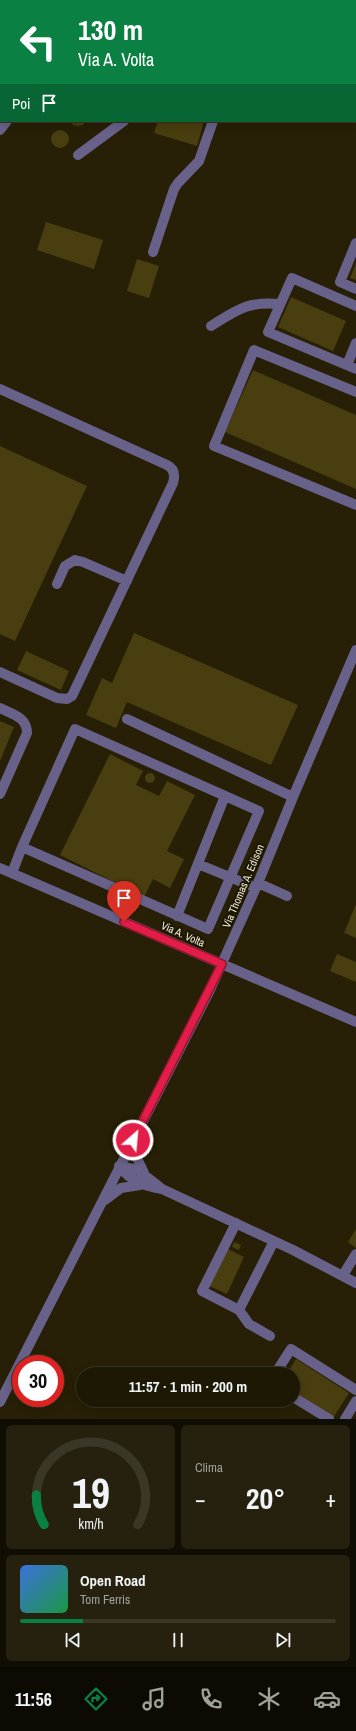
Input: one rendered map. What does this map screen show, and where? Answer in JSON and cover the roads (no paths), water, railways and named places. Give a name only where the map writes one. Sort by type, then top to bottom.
[{"type":"street","points":[[0,130],[6,122]]},
{"type":"street","points":[[78,155],[123,122]]},
{"type":"street","points":[[153,252],[174,189],[199,161],[213,122]]},
{"type":"street","points":[[356,243],[340,282],[356,289]]},
{"type":"street","points":[[356,306],[292,278],[268,332],[352,367],[356,343]]},
{"type":"street","points":[[211,326],[248,305],[261,303],[280,304]]},
{"type":"street","points":[[356,392],[254,350],[214,446],[356,505]]},
{"type":"street","points":[[0,389],[167,464],[172,469],[174,475],[173,483],[75,692],[69,698],[57,698],[0,672]]},
{"type":"street","points":[[57,584],[65,566],[75,560],[127,581]]},
{"type":"street","name":"Via Thomas A. Edison","points":[[99,1208],[222,964],[356,650]]},
{"type":"street","points":[[0,708],[21,718],[27,730],[25,739],[0,794]]},
{"type":"street","points":[[127,720],[293,797]]},
{"type":"street","points":[[12,873],[22,847],[75,730],[260,811],[208,930],[22,847]]},
{"type":"street","points":[[177,916],[226,796]]},
{"type":"street","points":[[198,864],[231,878],[257,885],[287,896]]},
{"type":"street","name":"Via A. Volta","points":[[0,868],[356,1022]]},
{"type":"street","points":[[140,1126],[136,1150],[144,1173]]},
{"type":"street","points":[[119,1166],[132,1167],[144,1173],[162,1189]]},
{"type":"street","points":[[119,1166],[132,1180],[141,1185]]},
{"type":"street","points":[[0,1402],[99,1208],[105,1200],[117,1190],[131,1185],[141,1185],[162,1189],[274,1241],[356,1283]]},
{"type":"street","points":[[236,1224],[202,1291],[239,1310],[249,1324],[270,1336]]},
{"type":"street","points":[[239,1310],[274,1241]]},
{"type":"street","points":[[343,1275],[356,1254]]},
{"type":"street","points":[[279,1367],[291,1349],[356,1390]]},
{"type":"street","points":[[300,1401],[329,1419]]},
{"type":"street","points":[[345,1419],[356,1401]]}]
